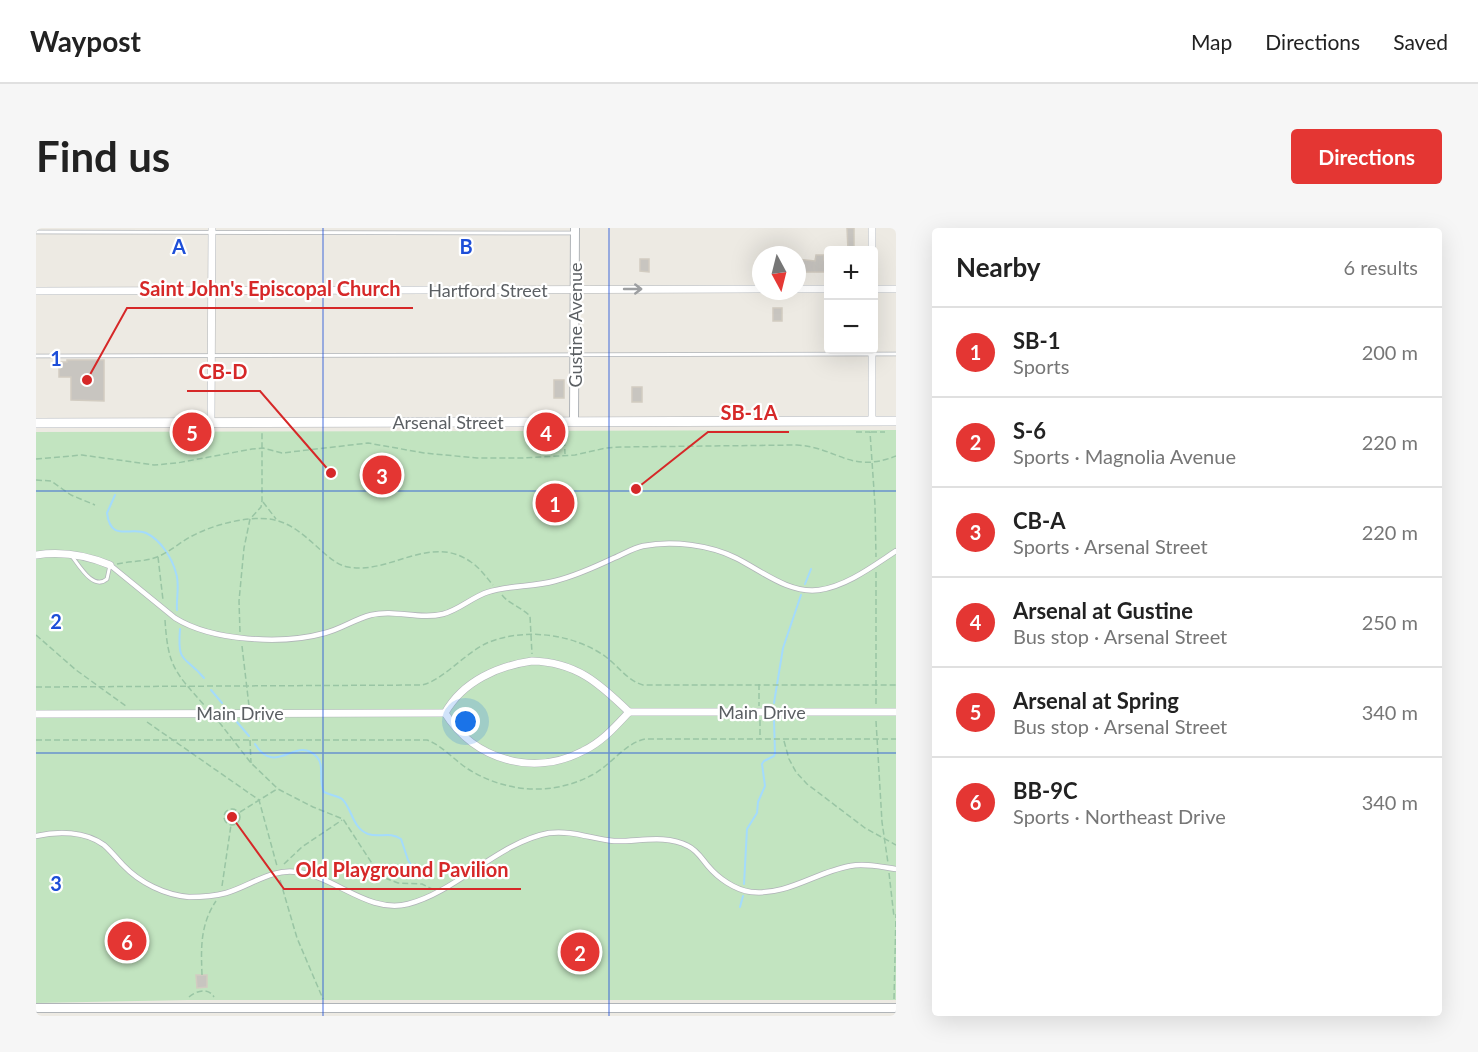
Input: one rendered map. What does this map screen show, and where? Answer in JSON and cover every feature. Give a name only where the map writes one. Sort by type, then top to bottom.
[{"type":"main road","name":"Arsenal Street","points":[[36,423],[896,421]]},
{"type":"street","points":[[872,228],[872,246]]},
{"type":"street","points":[[211,422],[212,230]]},
{"type":"street","name":"Gustine Avenue","points":[[574,421],[575,230]]},
{"type":"street","name":"Hartford Street","points":[[36,291],[752,289]]},
{"type":"street","points":[[806,289],[824,289]]},
{"type":"street","points":[[878,289],[896,289]]},
{"type":"street","points":[[872,354],[872,421]]},
{"type":"street","points":[[36,555],[81,555],[110,565],[175,618],[195,629],[208,633],[267,640],[295,639],[327,633],[373,615],[386,613],[424,616],[443,614],[483,594],[555,581],[634,549],[662,544],[693,546],[724,552],[778,581],[804,590],[834,586],[896,551]]},
{"type":"street","points":[[532,661],[551,661],[587,675],[629,712],[602,739],[584,751],[563,760],[538,765],[502,758],[483,749],[452,724],[445,713],[450,704],[470,685],[490,672],[512,664],[532,661]]},
{"type":"street","name":"Main Drive","points":[[629,712],[896,712]]},
{"type":"street","name":"Main Drive","points":[[36,714],[445,713]]},
{"type":"street","points":[[36,836],[56,833],[92,839],[105,846],[142,882],[183,896],[225,893],[278,872],[297,872],[322,878],[370,900],[389,905],[407,904],[434,892],[519,844],[560,832],[615,841],[656,839],[678,842],[697,852],[720,877],[750,892],[774,891],[792,887],[846,867],[858,865],[896,869]]},
{"type":"street","points":[[36,1008],[227,1012],[885,1012],[895,1004]]},
{"type":"lane","points":[[36,232],[575,230]]},
{"type":"lane","points":[[36,356],[824,352]]},
{"type":"lane","points":[[878,352],[896,354]]},
{"type":"lane","points":[[70,554],[96,583],[103,583],[107,579],[110,565]]},
{"type":"path","points":[[564,431],[565,455]]},
{"type":"path","points":[[250,713],[239,601],[250,519],[261,507],[262,501],[262,432]]},
{"type":"path","points":[[856,432],[885,432]]},
{"type":"path","points":[[870,432],[875,505],[877,739],[884,838],[895,915],[895,1004]]},
{"type":"path","points":[[36,459],[57,455],[82,455],[154,465],[263,448],[282,453],[368,443],[383,444],[410,452],[477,458],[565,455],[614,447],[797,445],[818,447],[852,462],[872,462],[896,456]]},
{"type":"path","points":[[36,480],[51,481],[71,495],[94,505]]},
{"type":"path","points":[[262,501],[278,520],[295,528],[328,557],[341,565],[369,567],[417,553],[447,552],[469,560],[506,601],[530,616],[532,661]]},
{"type":"path","points":[[110,565],[158,556],[203,531],[250,519],[278,520]]},
{"type":"path","points":[[158,556],[169,656],[174,669],[186,685],[251,764],[278,789],[343,819],[375,868],[385,878],[398,883],[422,884],[434,892]]},
{"type":"path","points":[[36,635],[97,687],[259,800],[297,938],[324,1000]]},
{"type":"path","points":[[36,687],[422,685],[432,682],[458,661],[488,643],[514,636],[532,635],[566,639],[599,652],[635,682],[643,685],[896,685]]},
{"type":"path","points":[[36,740],[427,740],[467,768],[491,781],[536,790],[558,788],[581,781],[606,767],[639,740],[896,739]]},
{"type":"path","points":[[250,740],[251,764]]},
{"type":"path","points":[[784,740],[789,759],[796,772],[807,784],[843,812],[896,845]]},
{"type":"path","points":[[239,812],[278,789]]},
{"type":"path","points":[[234,809],[239,812],[240,819],[236,824],[231,825],[225,821],[224,816],[228,810],[234,809]]},
{"type":"path","points":[[278,872],[302,847],[343,819]]},
{"type":"path","points":[[189,997],[195,992],[202,991],[214,997]]},
{"type":"green space","points":[[896,430],[896,1000],[188,1000],[36,1003],[36,432]]},
{"type":"building","points":[[847,228],[854,228],[854,246],[848,246]]},
{"type":"building","points":[[816,255],[824,255],[824,272],[806,272],[806,260],[815,261]]},
{"type":"building","points":[[640,259],[649,259],[649,272],[640,271]]},
{"type":"building","points":[[773,308],[782,308],[782,321],[773,321]]},
{"type":"building","points":[[67,360],[104,360],[104,401],[71,400],[71,377],[59,377],[59,362],[67,362]]},
{"type":"building","points":[[554,380],[564,380],[564,398],[554,398]]},
{"type":"building","points":[[632,387],[642,387],[642,402],[632,402]]},
{"type":"building","points":[[234,811],[238,817],[234,823],[230,823],[226,815]]},
{"type":"building","points":[[196,975],[207,975],[207,987],[197,988]]},
{"type":"waterway","points":[[115,495],[107,513],[113,528],[122,532],[146,533],[156,540],[169,556],[177,578],[177,610]]},
{"type":"waterway","points":[[805,584],[811,569]]},
{"type":"waterway","points":[[774,703],[783,648],[801,595]]},
{"type":"waterway","points":[[180,629],[181,654],[204,678]]},
{"type":"waterway","points":[[211,690],[222,703]]},
{"type":"waterway","points":[[744,884],[747,829],[757,813],[758,802],[765,786],[762,764],[775,753],[774,721]]},
{"type":"waterway","points":[[237,722],[249,736]]},
{"type":"waterway","points":[[255,744],[263,753],[271,757],[301,750],[309,751],[317,757],[321,765],[324,792],[342,799],[355,823],[363,831],[372,835],[392,835],[401,839],[408,860],[417,875]]},
{"type":"waterway","points":[[740,907],[743,896]]},
{"type":"place","name":"Saint John's Episcopal Church","points":[[87,380]]},
{"type":"place","name":"Arsenal at Spring","points":[[192,432]]},
{"type":"place","name":"Arsenal at Gustine","points":[[546,432]]},
{"type":"place","name":"CB-D","points":[[331,473]]},
{"type":"place","name":"CB-A","points":[[382,475]]},
{"type":"place","name":"SB-1A","points":[[636,489]]},
{"type":"place","name":"SB-1","points":[[555,503]]},
{"type":"place","name":"Old Playground Pavilion","points":[[232,817]]},
{"type":"place","name":"BB-9C","points":[[127,941]]},
{"type":"place","name":"S-6","points":[[580,952]]}]
